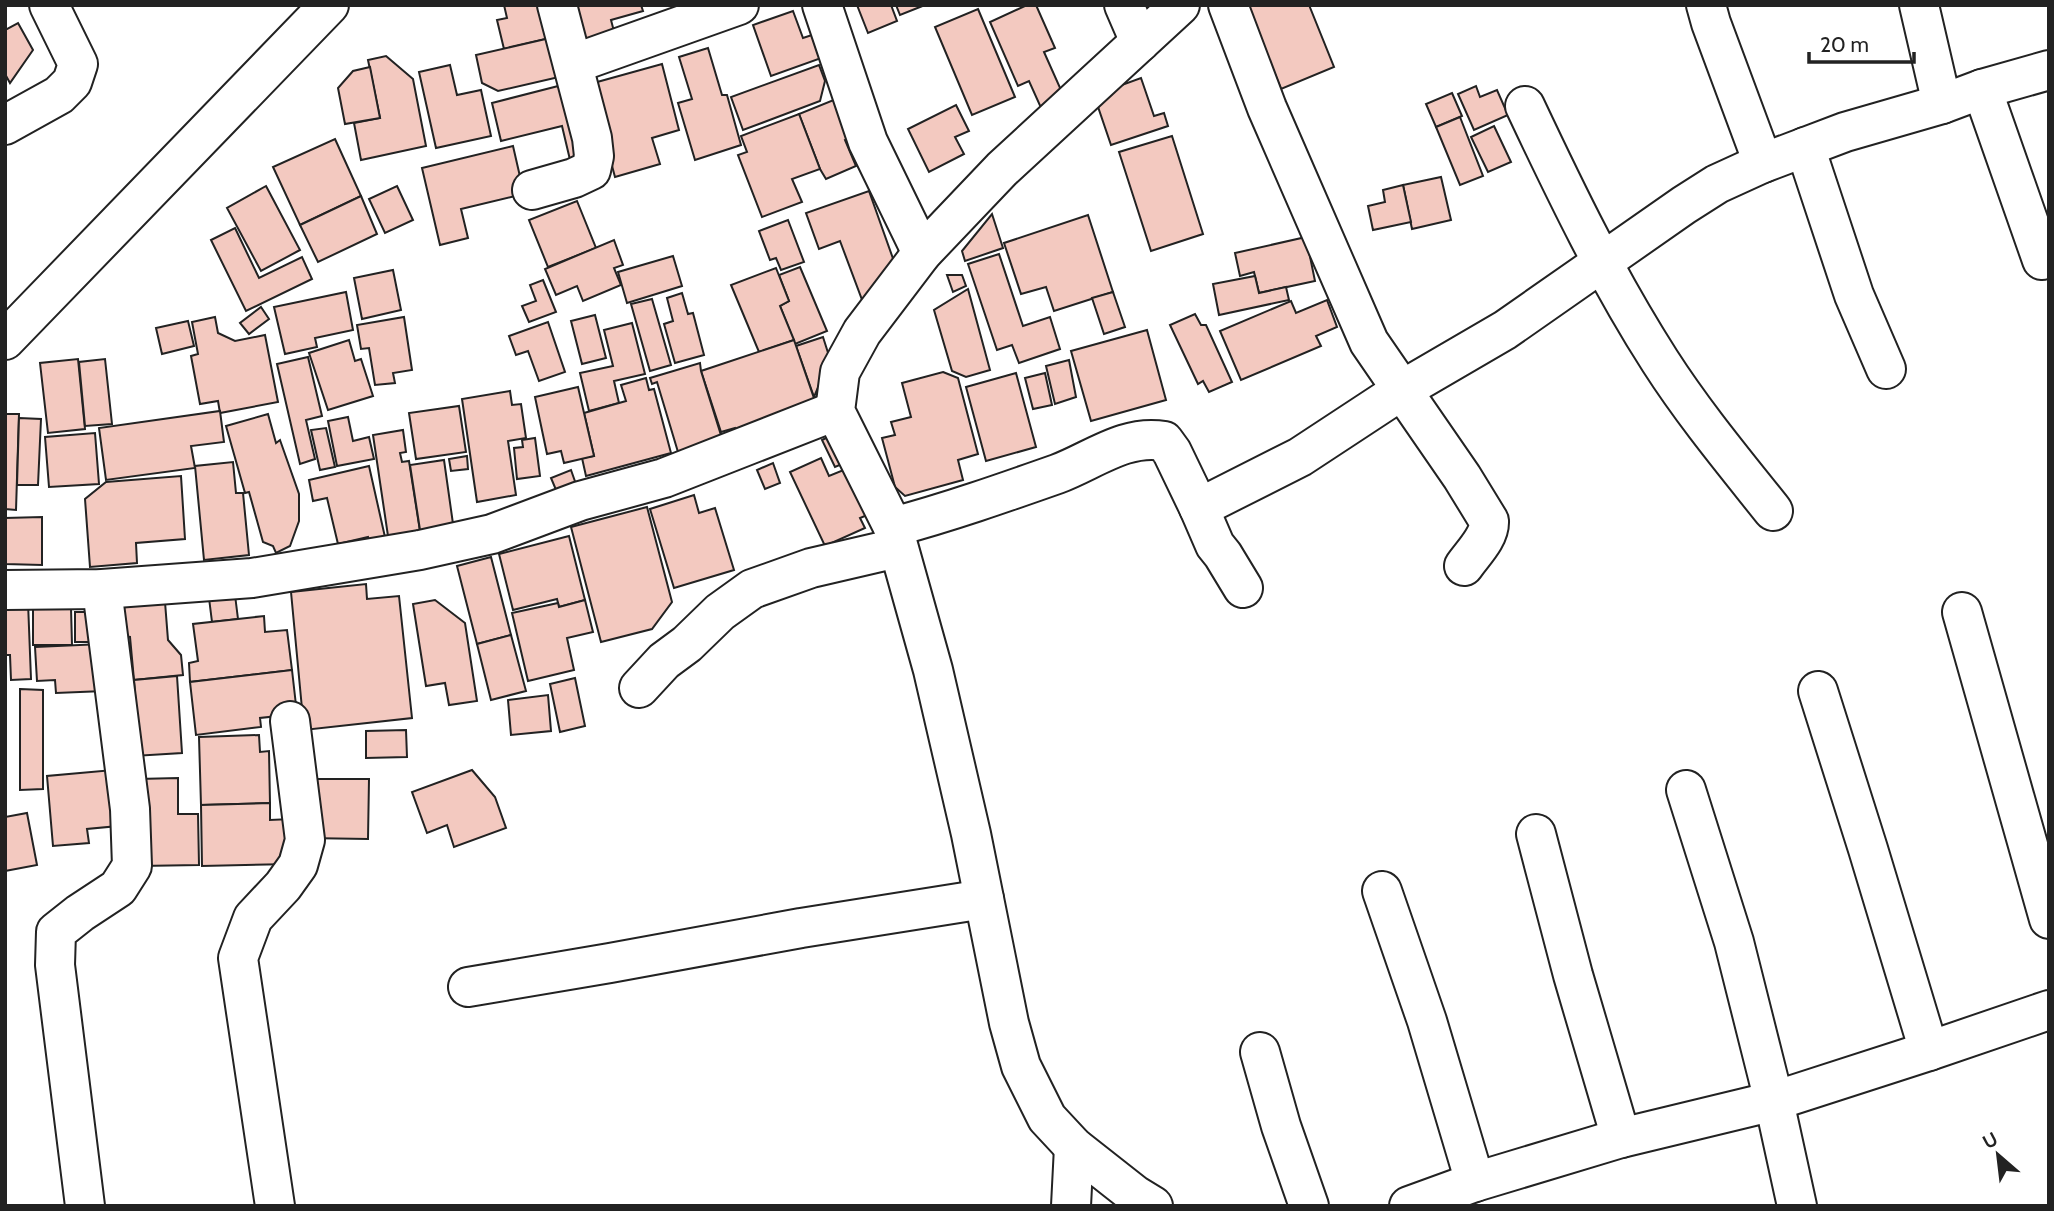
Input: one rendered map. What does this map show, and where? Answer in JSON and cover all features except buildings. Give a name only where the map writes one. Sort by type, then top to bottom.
[{"type":"street","points":[[5,125],[60,95],[72,82],[78,64],[49,5]]},
{"type":"street","points":[[5,340],[329,5]]},
{"type":"street","points":[[532,190],[574,178],[591,170],[594,156],[593,138],[556,5]]},
{"type":"street","points":[[573,64],[739,5]]},
{"type":"street","points":[[821,5],[868,142],[922,253]]},
{"type":"street","points":[[1124,5],[1140,42]]},
{"type":"street","points":[[1153,1206],[1074,1147],[1047,1118],[1021,1066],[1009,1023],[933,670],[895,538],[835,411],[840,372],[862,332],[922,253],[1002,169],[1180,5]]},
{"type":"street","points":[[1228,5],[1267,108],[1369,342],[1489,521],[1486,536],[1464,566]]},
{"type":"street","points":[[1706,5],[1763,163]]},
{"type":"street","points":[[1919,5],[1942,104]]},
{"type":"street","points":[[1199,508],[1300,457],[1402,390],[1505,330],[1717,184],[1763,163],[1845,132],[2049,70]]},
{"type":"street","points":[[1982,89],[2042,260]]},
{"type":"street","points":[[1525,106],[1602,262],[1660,361],[1701,419],[1773,511]]},
{"type":"street","points":[[1805,148],[1854,295],[1886,369]]},
{"type":"street","points":[[5,590],[102,589],[251,578],[420,550],[492,534],[580,501],[664,478],[835,411]]},
{"type":"street","points":[[639,688],[664,661],[687,644],[720,612],[752,589],[895,538],[958,509],[1067,470],[1129,442],[1150,439],[1164,441],[1199,508],[1214,545],[1243,588]]},
{"type":"street","points":[[85,1206],[55,965],[56,933],[118,888],[132,866],[130,809],[102,589]]},
{"type":"street","points":[[1962,612],[2049,919]]},
{"type":"street","points":[[1818,691],[1929,1051]]},
{"type":"street","points":[[275,1206],[238,958],[253,918],[283,886],[298,864],[304,840],[290,721]]},
{"type":"street","points":[[1686,790],[1734,942],[1797,1206]]},
{"type":"street","points":[[1536,834],[1573,975],[1621,1138]]},
{"type":"street","points":[[1382,891],[1427,1021],[1475,1182]]},
{"type":"street","points":[[468,987],[984,898]]},
{"type":"street","points":[[1409,1206],[1475,1182],[1621,1138],[1774,1101],[2049,1010]]},
{"type":"street","points":[[1259,1052],[1309,1206]]},
{"type":"street","points":[[1071,1206],[1074,1147]]}]
